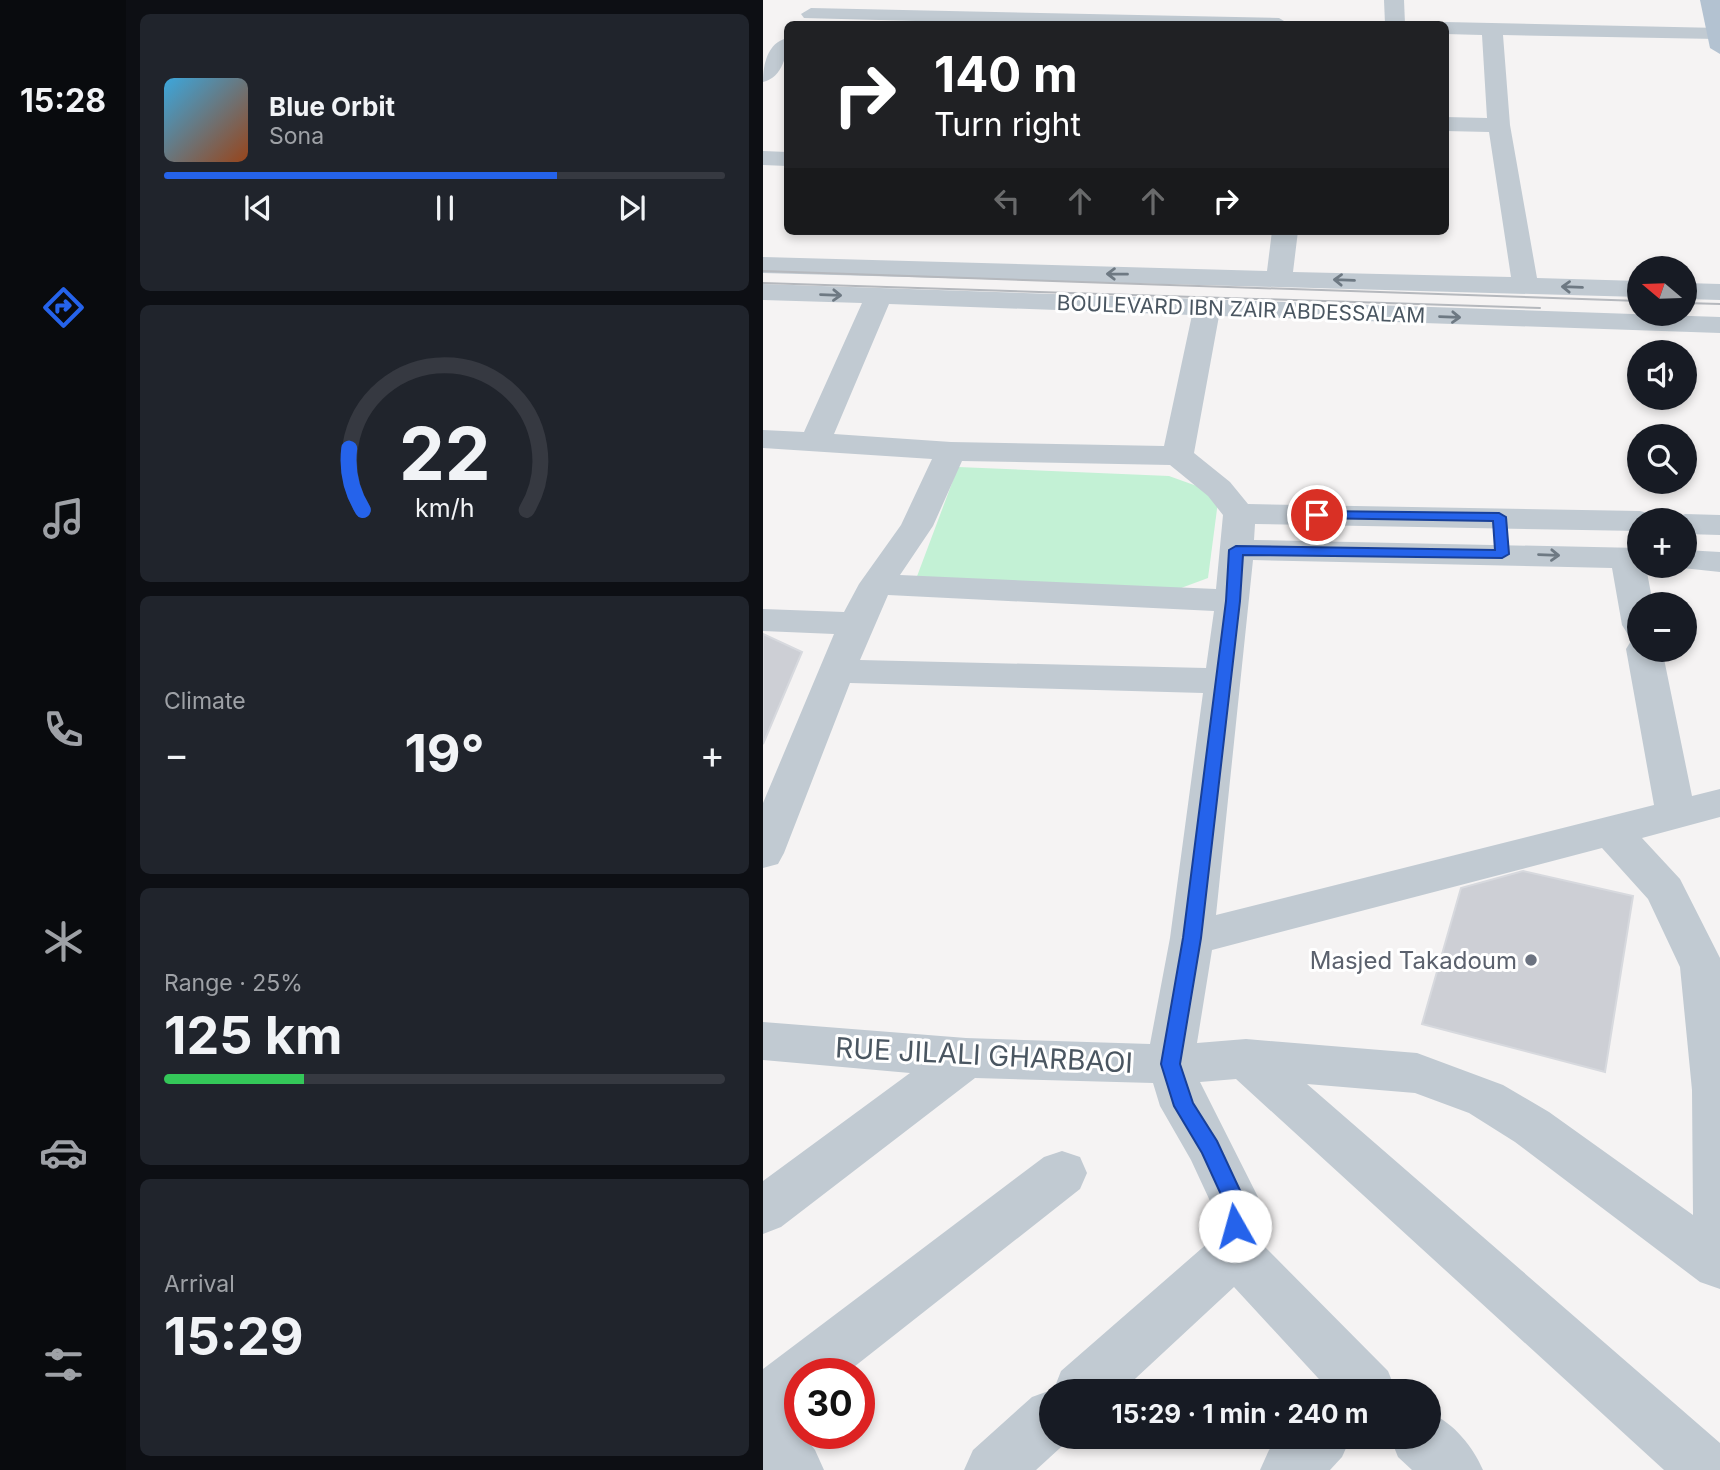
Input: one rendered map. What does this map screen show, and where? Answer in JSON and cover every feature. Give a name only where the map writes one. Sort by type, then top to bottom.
[{"type":"main road","points":[[1710,0],[1719,41]]},
{"type":"street","points":[[1094,21],[1102,0]]},
{"type":"street","points":[[1394,0],[1395,21]]},
{"type":"street","points":[[812,13],[1037,21]]},
{"type":"street","points":[[1504,22],[1499,125],[1525,285]]},
{"type":"street","points":[[1449,28],[1504,22],[1719,41]]},
{"type":"street","points":[[763,77],[784,48]]},
{"type":"street","points":[[763,77],[784,79]]},
{"type":"street","points":[[1449,124],[1499,125]]},
{"type":"street","points":[[763,158],[784,159]]},
{"type":"street","points":[[1279,278],[1284,235]]},
{"type":"street","name":"BOULEVARD IBN ZAIR ABDESSALAM","points":[[763,265],[1627,289]]},
{"type":"street","points":[[1697,291],[1720,292]]},
{"type":"street","name":"BOULEVARD IBN ZAIR ABDESSALAM","points":[[763,292],[1720,325]]},
{"type":"street","points":[[815,442],[879,296]]},
{"type":"street","points":[[1178,456],[1207,309]]},
{"type":"street","points":[[763,439],[951,451],[1178,456],[1219,489],[1238,532],[1233,601],[1192,938],[1170,1064],[1184,1106],[1210,1147],[1235,1201],[1235,1252],[1357,1379]]},
{"type":"street","points":[[763,853],[773,805],[837,671],[856,624],[876,584],[917,526],[951,451]]},
{"type":"street","points":[[1238,532],[1499,517],[1627,522]]},
{"type":"street","points":[[1499,517],[1502,554]]},
{"type":"street","points":[[1697,524],[1720,525]]},
{"type":"street","points":[[1238,532],[1502,554],[1627,558]]},
{"type":"street","points":[[1697,561],[1720,562]]},
{"type":"street","points":[[876,584],[1233,601]]},
{"type":"street","points":[[763,620],[856,624]]},
{"type":"street","points":[[1647,662],[1676,815]]},
{"type":"street","points":[[837,671],[1223,681]]},
{"type":"street","points":[[1192,938],[1720,803]]},
{"type":"street","points":[[1611,831],[1665,890],[1702,967],[1716,1090],[1720,1265]]},
{"type":"street","name":"RUE JILALI GHARBAOI","points":[[763,1041],[966,1058],[1170,1064],[1246,1059],[1417,1073],[1486,1099],[1532,1127],[1720,1265]]},
{"type":"street","points":[[763,1211],[966,1058]]},
{"type":"street","points":[[1246,1059],[1707,1470]]},
{"type":"street","points":[[822,1358],[1062,1173]]},
{"type":"street","points":[[1094,1379],[1235,1252]]},
{"type":"street","points":[[763,1403],[784,1387]]},
{"type":"street","points":[[763,1428],[795,1470]]},
{"type":"street","points":[[993,1470],[1039,1429]]},
{"type":"street","points":[[1289,1470],[1310,1449]]},
{"type":"street","points":[[1430,1449],[1454,1470]]},
{"type":"green space","points":[[958,467],[1169,476],[1219,494],[1208,578],[1173,591],[916,579]]},
{"type":"building","points":[[763,634],[802,652],[763,744]]},
{"type":"building","name":"Masjed Takadoum","points":[[1523,871],[1633,896],[1605,1072],[1422,1024],[1461,888]]},
{"type":"tram line","points":[[763,271],[1627,301]]},
{"type":"tram line","points":[[763,283],[1540,308]]},
{"type":"tram line","points":[[1697,303],[1720,304]]},
{"type":"place","name":"Masjed Takadoum","points":[[1531,960]]},
{"type":"route","points":[[1235,1226],[1235,1201],[1210,1147],[1184,1106],[1170,1064],[1192,938],[1233,601],[1236,550],[1502,554],[1499,517],[1317,515]]}]
